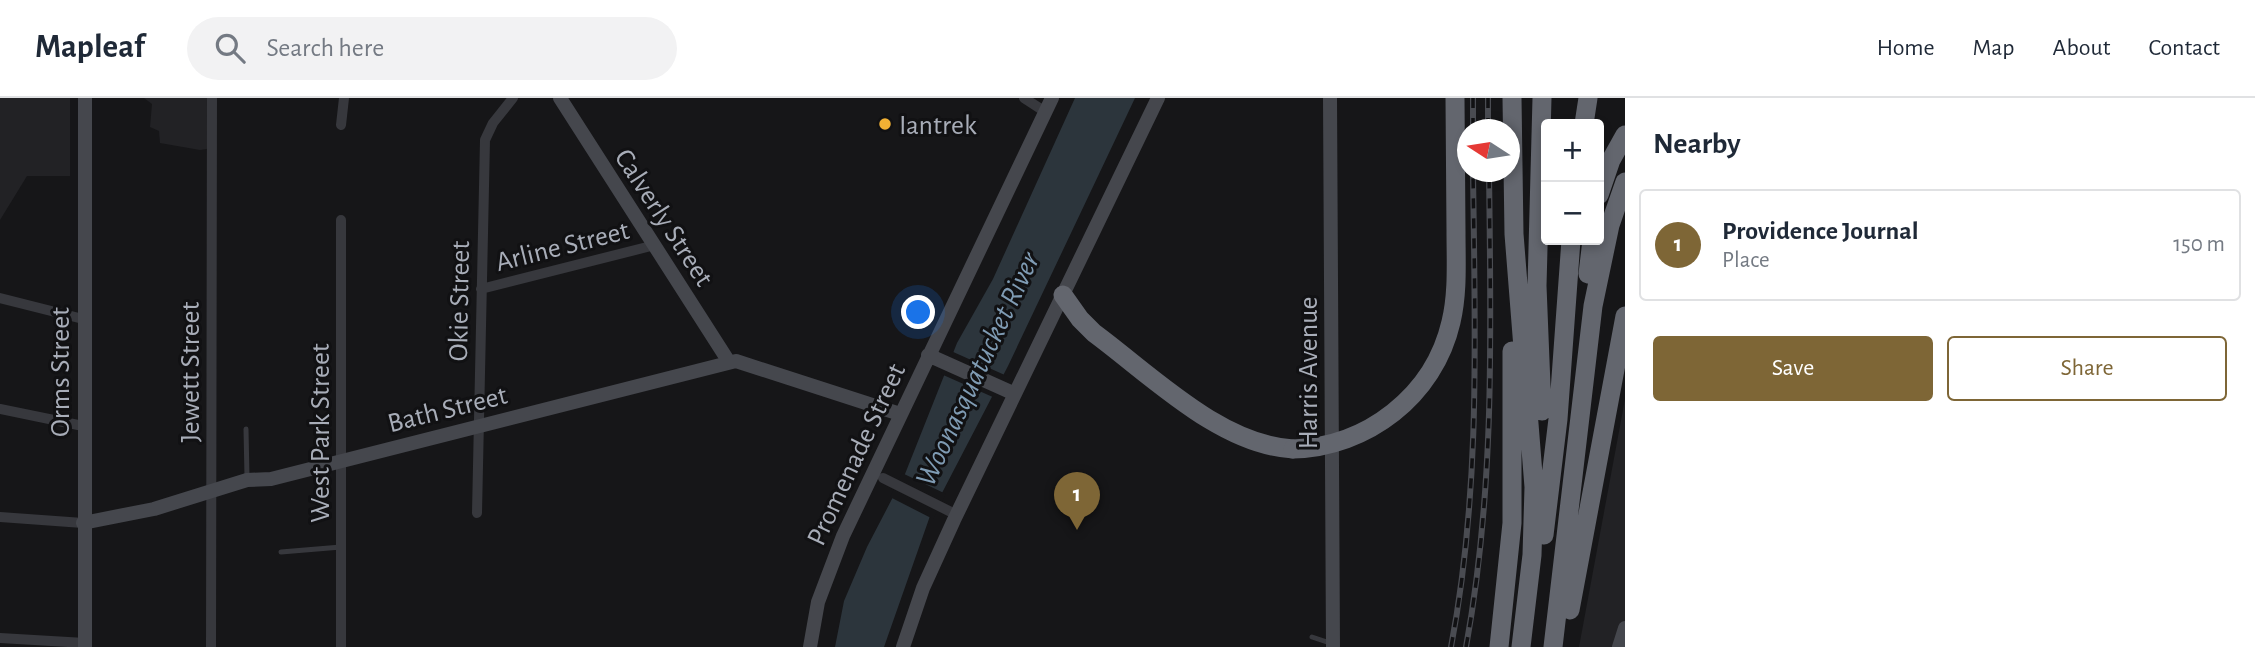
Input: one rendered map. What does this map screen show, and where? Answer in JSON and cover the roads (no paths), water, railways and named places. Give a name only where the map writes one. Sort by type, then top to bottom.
[{"type":"highway","points":[[1063,295],[1080,320],[1094,333],[1219,425],[1250,442],[1293,449],[1337,442],[1382,422],[1413,396],[1441,354],[1452,321],[1456,288],[1455,98]]},
{"type":"highway","points":[[1499,647],[1512,523],[1515,248],[1511,98]]},
{"type":"highway","points":[[1539,573],[1545,469],[1538,337],[1542,98]]},
{"type":"highway","points":[[1585,119],[1588,98]]},
{"type":"highway","points":[[1603,182],[1625,135]]},
{"type":"highway","points":[[1555,647],[1584,377],[1602,261],[1623,186]]},
{"type":"highway","points":[[1530,647],[1555,446],[1571,245]]},
{"type":"highway","points":[[1584,377],[1592,245]]},
{"type":"highway","points":[[1515,248],[1534,487],[1532,555],[1521,647]]},
{"type":"highway","points":[[1555,647],[1571,607],[1625,316]]},
{"type":"main road","name":"Orms Street","points":[[85,98],[85,645]]},
{"type":"main road","name":"Calverly Street","points":[[560,98],[729,362]]},
{"type":"main road","name":"Promenade Street","points":[[810,647],[816,610],[828,573],[900,414],[1052,98]]},
{"type":"main road","points":[[903,647],[923,588],[1009,391],[1063,295],[1158,98]]},
{"type":"main road","name":"Harris Avenue","points":[[1330,98],[1333,646]]},
{"type":"main road","points":[[928,355],[1009,391]]},
{"type":"main road","name":"Bath Street","points":[[83,523],[154,509],[247,480],[271,479],[343,458],[477,427],[736,360],[900,414]]},
{"type":"street","name":"Jewett Street","points":[[211,647],[212,98]]},
{"type":"street","points":[[341,125],[344,98]]},
{"type":"street","name":"Okie Street","points":[[477,513],[485,140],[493,123],[513,98]]},
{"type":"street","points":[[1024,98],[1044,111]]},
{"type":"street","name":"West Park Street","points":[[341,220],[341,647]]},
{"type":"street","name":"Arline Street","points":[[481,289],[655,245]]},
{"type":"street","points":[[0,298],[83,319]]},
{"type":"street","points":[[0,409],[83,426]]},
{"type":"street","points":[[886,480],[947,510]]},
{"type":"street","name":"Bath Street","points":[[0,517],[83,523]]},
{"type":"street","points":[[0,638],[85,645]]},
{"type":"lane","points":[[246,429],[247,480]]},
{"type":"lane","points":[[281,552],[341,547]]},
{"type":"lane","points":[[1312,637],[1333,646]]},
{"type":"water","name":"Woonasquatucket River","points":[[1075,98],[1135,98],[1008,366],[930,516],[884,647],[835,647],[844,601],[867,547],[905,474],[957,343],[993,279]]},
{"type":"railway","points":[[1473,98],[1473,119]]},
{"type":"railway","points":[[1488,98],[1488,119]]},
{"type":"railway","points":[[1451,647],[1461,588],[1472,470],[1475,351],[1473,182]]},
{"type":"railway","points":[[1466,647],[1487,469],[1490,351],[1489,182]]},
{"type":"place","name":"Iantrek","points":[[885,124]]},
{"type":"place","name":"Providence Journal","points":[[1077,530]]}]
